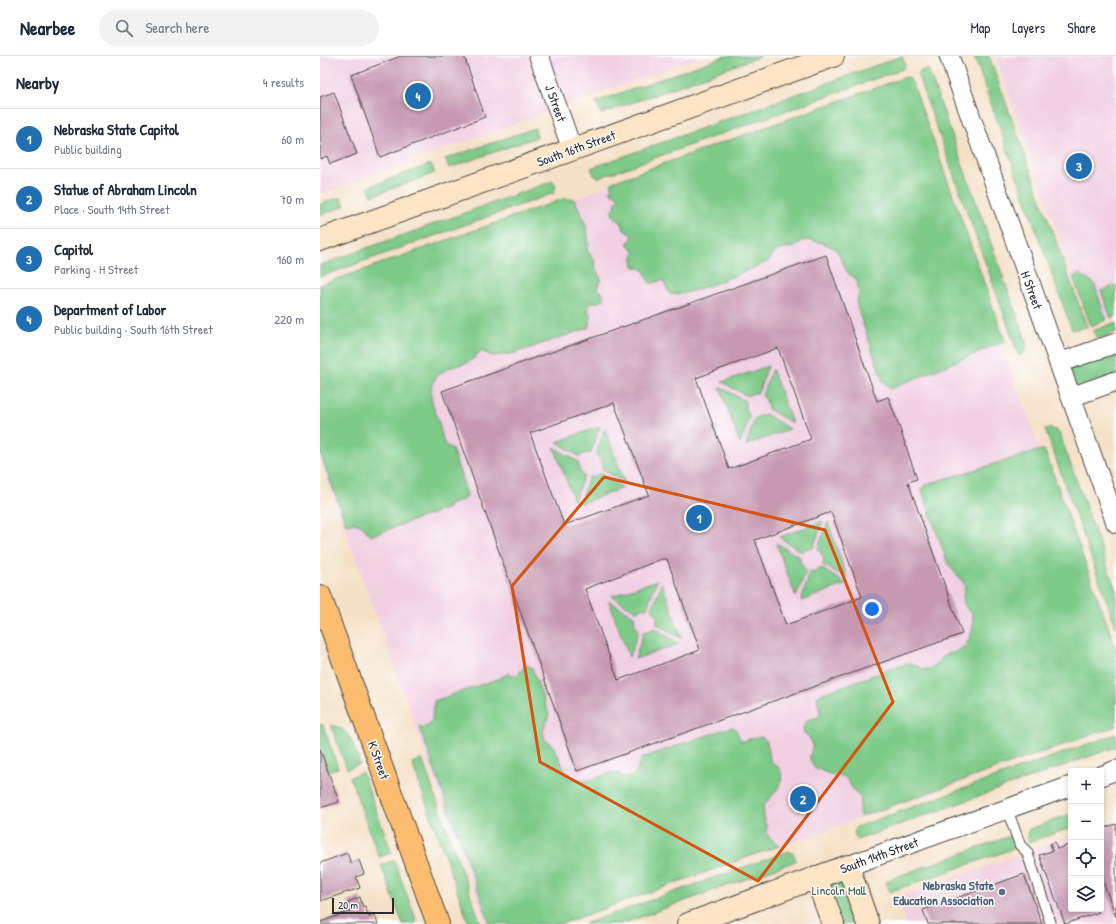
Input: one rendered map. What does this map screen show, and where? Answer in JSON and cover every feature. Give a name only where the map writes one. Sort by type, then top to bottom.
[{"type":"main road","name":"South 16th Street","points":[[320,240],[833,56]]},
{"type":"main road","name":"K Street","points":[[320,596],[438,924]]},
{"type":"main road","name":"South 14th Street","points":[[688,924],[848,866]]},
{"type":"main road","points":[[848,866],[868,924]]},
{"type":"main road","points":[[816,877],[833,924]]},
{"type":"street","name":"J Street","points":[[539,56],[572,149]]},
{"type":"street","name":"H Street","points":[[949,56],[1116,523]]},
{"type":"street","points":[[1059,363],[1116,343]]},
{"type":"street","points":[[1071,397],[1116,381]]},
{"type":"street","points":[[1104,775],[1116,770]]},
{"type":"street","name":"South 14th Street","points":[[848,866],[1068,787]]},
{"type":"lane","points":[[1007,809],[1020,845],[1027,852],[1051,924]]},
{"type":"highlighted area","points":[[604,477],[825,530],[893,702],[758,881],[540,762],[512,586]]},
{"type":"shaded area","points":[[320,56],[702,56],[320,194]]},
{"type":"shaded area","points":[[995,56],[1116,56],[1116,315],[1090,324]]},
{"type":"shaded area","points":[[906,80],[1116,659],[1116,727],[562,924],[486,924],[320,458],[320,289]]},
{"type":"shaded area","points":[[1116,820],[1116,924],[906,924],[897,898],[1068,837],[1068,912],[1104,912],[1104,824]]},
{"type":"green space","points":[[725,56],[761,56],[601,114],[596,102]]},
{"type":"green space","points":[[902,56],[905,64],[903,69],[598,178],[594,175],[591,168]]},
{"type":"green space","points":[[974,56],[989,56],[1087,327],[1072,330]]},
{"type":"green space","points":[[928,69],[1027,343],[1025,351],[1019,356],[918,76],[920,71]]},
{"type":"green space","points":[[908,77],[913,84],[1005,341],[890,389],[883,381],[858,310],[856,301],[859,294],[857,280],[847,272],[839,254],[834,248],[823,243],[810,240],[801,241],[795,247],[775,252],[768,262],[716,283],[678,294],[670,294],[663,280],[653,283],[649,282],[644,270],[634,266],[633,258],[635,253],[628,245],[632,235],[624,230],[622,223],[613,216],[612,211],[616,206],[615,203],[619,199],[618,196],[611,193],[612,182]]},
{"type":"green space","points":[[535,128],[537,137],[449,168],[445,159]]},
{"type":"green space","points":[[431,164],[435,173],[372,196],[368,187]]},
{"type":"green space","points":[[553,181],[556,185],[554,193],[320,277],[320,265]]},
{"type":"green space","points":[[341,197],[345,206],[320,215],[320,204]]},
{"type":"green space","points":[[563,199],[574,199],[580,211],[587,231],[587,251],[594,259],[595,268],[601,279],[597,288],[602,292],[604,299],[598,302],[592,302],[589,306],[591,318],[588,328],[515,353],[493,356],[481,351],[470,361],[447,369],[439,374],[434,380],[432,386],[431,399],[443,441],[452,449],[467,494],[466,498],[448,506],[448,508],[370,536],[360,525],[354,523],[346,524],[320,453],[320,285]]},
{"type":"green space","points":[[1080,274],[1094,283],[1106,320],[1091,326],[1073,277]]},
{"type":"green space","points":[[1116,285],[1116,316],[1111,318],[1101,291]]},
{"type":"green space","points":[[1116,322],[1116,332],[1097,339],[1093,331]]},
{"type":"green space","points":[[1116,343],[1116,381],[1071,397],[1059,363]]},
{"type":"green space","points":[[768,366],[758,393],[747,396],[722,382]]},
{"type":"green space","points":[[772,369],[792,423],[768,409],[766,399],[762,396]]},
{"type":"green space","points":[[720,387],[745,401],[745,409],[750,416],[740,444]]},
{"type":"green space","points":[[765,414],[790,429],[746,445],[755,418]]},
{"type":"green space","points":[[600,426],[591,453],[583,454],[580,457],[557,442]]},
{"type":"green space","points":[[605,429],[625,483],[602,469],[602,463],[596,454]]},
{"type":"green space","points":[[1045,429],[1054,429],[1060,435],[1116,590],[1116,627]]},
{"type":"green space","points":[[554,447],[578,462],[580,472],[584,475],[574,501]]},
{"type":"green space","points":[[1041,450],[1045,451],[1116,649],[1116,726],[860,817],[859,811],[861,798],[844,776],[835,776],[815,768],[811,761],[810,756],[813,745],[809,737],[804,733],[803,728],[807,720],[819,717],[820,713],[817,697],[821,694],[910,663],[923,669],[930,669],[946,654],[953,653],[965,646],[971,634],[973,620],[972,613],[964,604],[963,594],[965,586],[948,564],[922,490],[927,484]]},
{"type":"green space","points":[[599,473],[623,488],[579,504],[589,477],[594,477]]},
{"type":"green space","points":[[823,521],[813,548],[805,549],[802,552],[779,537]]},
{"type":"green space","points":[[828,522],[847,578],[823,565],[824,558],[818,548]]},
{"type":"green space","points":[[776,543],[800,557],[800,562],[806,571],[796,597]]},
{"type":"green space","points":[[821,568],[846,584],[801,601],[810,572],[815,572]]},
{"type":"green space","points":[[657,580],[647,608],[636,611],[612,596]]},
{"type":"green space","points":[[662,583],[682,639],[657,624],[657,616],[652,609]]},
{"type":"green space","points":[[609,601],[634,616],[635,625],[639,630],[629,657]]},
{"type":"green space","points":[[655,628],[679,644],[635,659],[644,631]]},
{"type":"green space","points":[[526,665],[532,668],[549,715],[543,731],[545,739],[555,748],[568,778],[590,780],[613,772],[616,774],[619,772],[621,776],[629,777],[635,773],[642,758],[731,727],[735,728],[741,741],[759,737],[765,739],[771,760],[781,772],[782,778],[778,788],[763,806],[765,824],[767,826],[766,832],[769,837],[779,846],[561,924],[490,924],[419,726],[425,727],[429,725],[432,720],[434,701],[498,679],[509,673],[510,675],[517,675]]},
{"type":"green space","points":[[320,724],[323,725],[338,768],[328,771],[320,748]]},
{"type":"green space","points":[[331,725],[338,727],[347,734],[351,740],[360,764],[347,769]]},
{"type":"green space","points":[[1116,734],[1116,747],[857,840],[854,832],[856,827]]},
{"type":"green space","points":[[422,759],[481,924],[469,924],[412,763]]},
{"type":"green space","points":[[362,772],[392,853],[379,857],[350,777]]},
{"type":"green space","points":[[1068,815],[1068,829],[1029,842],[1027,834],[1029,829]]},
{"type":"green space","points":[[1013,836],[1018,847],[889,892],[886,882],[893,878]]},
{"type":"green space","points":[[789,851],[794,854],[796,861],[621,924],[584,924]]},
{"type":"green space","points":[[394,860],[417,922],[412,924],[403,924],[381,865]]},
{"type":"green space","name":"Lincoln Mall","points":[[848,866],[868,924],[833,924],[816,877]]},
{"type":"building","points":[[401,56],[464,56],[485,117],[380,157],[351,75]]},
{"type":"building","points":[[334,92],[357,154],[330,164],[327,156],[320,159],[320,97]]},
{"type":"building","points":[[826,255],[877,401],[888,397],[897,420],[917,479],[908,482],[962,634],[577,771],[442,391]],"holes":[[[778,348],[811,439],[729,469],[696,378]],[[614,403],[649,495],[564,525],[530,433]],[[831,512],[862,597],[786,625],[755,540]],[[662,559],[667,559],[700,650],[618,680],[585,589]]]},
{"type":"building","points":[[320,749],[339,802],[320,808]]},
{"type":"building","points":[[1116,824],[1116,917],[1104,884],[1104,828]]},
{"type":"building","points":[[1055,842],[1057,849],[1068,845],[1068,912],[1099,912],[1065,924],[1039,855],[1052,851],[1050,844]]},
{"type":"building","points":[[347,853],[351,863],[359,860],[364,874],[356,877],[360,888],[320,901],[320,863]]},
{"type":"building","name":"Nebraska State Education Association","points":[[1024,874],[1042,924],[928,924],[923,910]]},
{"type":"building","points":[[360,897],[363,907],[365,906],[369,917],[375,915],[378,924],[320,924],[320,922],[351,911],[348,902]]},
{"type":"place","name":"Department of Labor","points":[[418,96]]},
{"type":"place","name":"Capitol","points":[[1079,166]]},
{"type":"place","name":"Nebraska State Capitol","points":[[699,518]]},
{"type":"place","name":"Statue of Abraham Lincoln","points":[[803,799]]},
{"type":"place","name":"Nebraska State Education Association","points":[[1002,892]]}]
